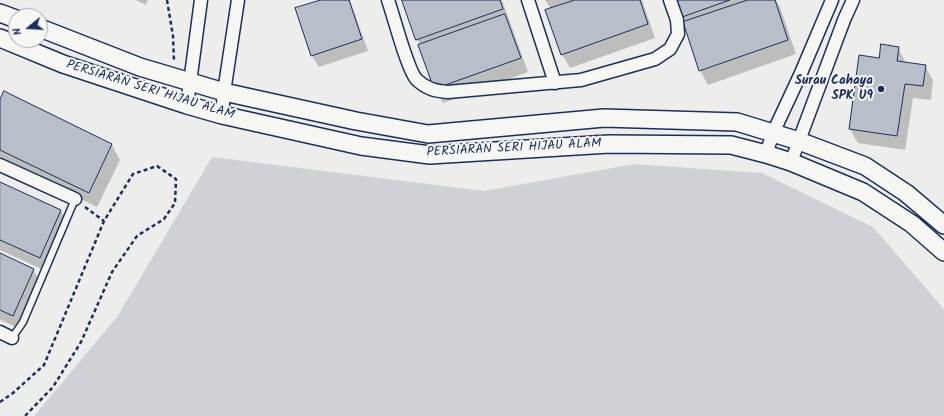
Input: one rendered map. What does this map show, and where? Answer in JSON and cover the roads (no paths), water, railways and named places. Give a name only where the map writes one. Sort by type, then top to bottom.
[{"type":"street","points":[[187,105],[182,80],[201,0]]},
{"type":"street","points":[[222,115],[238,0]]},
{"type":"street","points":[[388,0],[409,65],[416,79],[432,90],[448,92],[581,80],[655,59],[670,49],[678,34],[677,20],[670,0]]},
{"type":"street","points":[[528,0],[555,83]]},
{"type":"street","points":[[766,154],[773,133],[801,73],[832,0]]},
{"type":"street","points":[[791,162],[844,20],[853,0]]},
{"type":"street","name":"PERSIARAN SERI HIJAU ALAM","points":[[48,31],[140,67],[224,92],[356,121],[428,134],[604,118],[737,122],[799,141],[865,166],[906,193],[944,225]]},
{"type":"street","name":"PERSIARAN SERI HIJAU ALAM","points":[[0,38],[63,64],[187,105],[222,115],[360,146],[430,155],[609,144],[731,145],[791,162],[863,192],[912,224],[944,252]]},
{"type":"street","points":[[0,165],[76,199]]},
{"type":"street","points":[[0,332],[12,338]]},
{"type":"lane","points":[[12,338],[23,322],[76,199]]},
{"type":"place","name":"Surau Cahaya SPK U9","points":[[881,89]]}]
